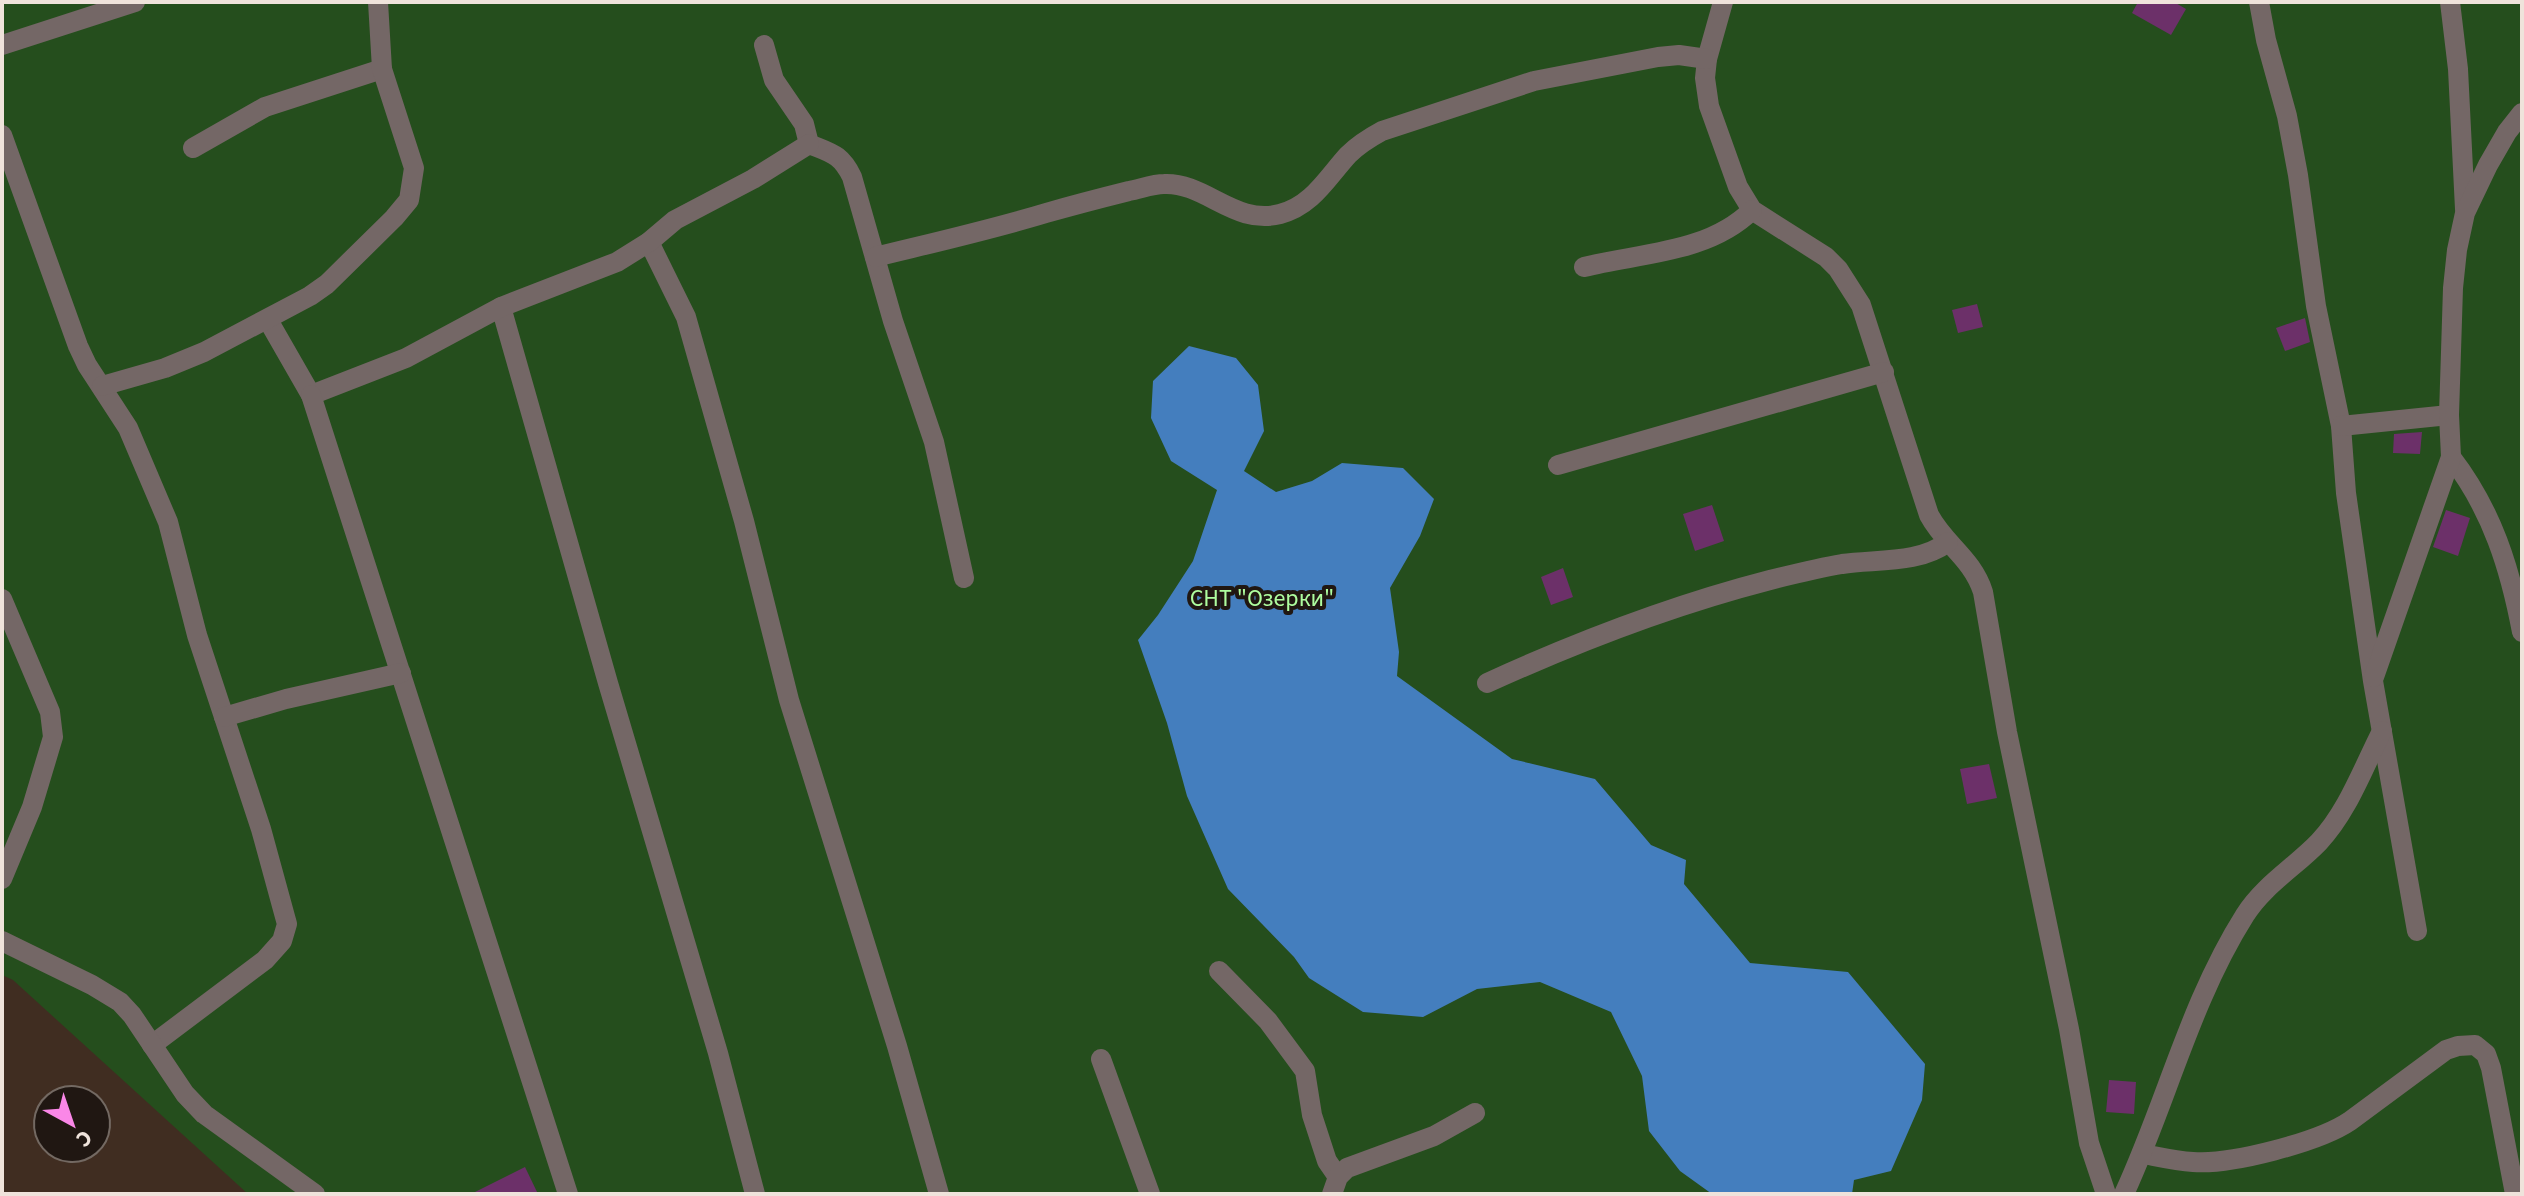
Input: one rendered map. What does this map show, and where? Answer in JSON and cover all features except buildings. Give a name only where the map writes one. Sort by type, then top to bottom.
[{"type":"street","points":[[2,45],[135,2]]},
{"type":"street","points":[[102,386],[165,368],[268,320],[327,284],[409,200],[414,168],[382,69],[378,2]]},
{"type":"street","points":[[2259,2],[2287,116],[2316,306],[2341,426],[2346,493],[2373,681],[2417,931]]},
{"type":"street","points":[[2450,2],[2458,69],[2465,213]]},
{"type":"street","points":[[1717,5],[1705,78],[1709,106],[1738,187],[1752,210],[1801,239],[1838,269],[1861,305],[1929,515],[1977,574],[1983,592],[2007,732],[2063,998],[2089,1143],[2106,1194]]},
{"type":"street","points":[[764,45],[774,80],[804,124],[809,144]]},
{"type":"street","points":[[875,257],[967,235],[1080,202],[1165,183],[1183,186],[1238,212],[1278,215],[1311,198],[1348,155],[1382,131],[1534,81],[1658,57],[1679,55],[1707,59]]},
{"type":"street","points":[[193,148],[265,107],[382,69]]},
{"type":"street","points":[[2373,681],[2451,457],[2449,415],[2453,288],[2465,213],[2488,165],[2522,113]]},
{"type":"street","points":[[2,135],[78,346],[128,428],[168,522],[197,635],[261,829],[287,924],[282,941],[265,960],[152,1045]]},
{"type":"street","points":[[311,395],[406,358],[501,307],[592,274],[649,242],[675,220],[753,179],[809,144]]},
{"type":"street","points":[[809,144],[845,162],[893,321],[934,442],[964,578]]},
{"type":"street","points":[[1584,267],[1676,248],[1729,229],[1752,210]]},
{"type":"street","points":[[649,242],[686,317],[723,445],[789,700],[897,1046],[939,1194]]},
{"type":"street","points":[[501,307],[718,1053],[755,1194]]},
{"type":"street","points":[[268,320],[311,395],[568,1194]]},
{"type":"street","points":[[1558,465],[1884,372]]},
{"type":"street","points":[[2341,426],[2449,415]]},
{"type":"street","points":[[2451,457],[2473,485],[2502,549],[2522,632]]},
{"type":"street","points":[[1487,683],[1543,657],[1641,619],[1751,585],[1841,564],[1923,556],[1948,542]]},
{"type":"street","points":[[2,599],[50,712],[53,737],[32,807],[2,879]]},
{"type":"street","points":[[224,717],[286,699],[401,673]]},
{"type":"street","points":[[2124,1194],[2143,1154],[2188,1028],[2217,966],[2257,898],[2318,843],[2334,824],[2382,731]]},
{"type":"street","points":[[2,941],[120,1002],[185,1094],[204,1114],[315,1194]]},
{"type":"street","points":[[1219,971],[1268,1021],[1305,1071],[1312,1115],[1335,1186]]},
{"type":"street","points":[[2143,1154],[2194,1162],[2218,1161],[2313,1140],[2350,1121],[2446,1050],[2475,1045],[2486,1054],[2491,1068],[2515,1194]]},
{"type":"street","points":[[1101,1059],[1150,1194]]},
{"type":"street","points":[[1335,1186],[1347,1168],[1360,1161],[1434,1136],[1475,1113]]},
{"type":"green space","name":"СНТ \"Озерки\"","points":[[2,2],[2522,2],[2522,1194],[248,1194],[13,980],[2,975]]},
{"type":"water","points":[[1189,346],[1236,358],[1258,385],[1264,431],[1244,471],[1276,492],[1312,481],[1342,463],[1403,468],[1434,499],[1420,536],[1390,588],[1399,652],[1397,676],[1512,759],[1595,779],[1651,845],[1686,860],[1684,884],[1750,963],[1848,972],[1925,1064],[1922,1100],[1891,1171],[1854,1180],[1852,1194],[1712,1194],[1680,1171],[1649,1131],[1642,1076],[1611,1012],[1540,982],[1477,989],[1423,1017],[1363,1012],[1309,978],[1294,957],[1228,889],[1187,796],[1167,723],[1138,640],[1193,561],[1217,490],[1171,461],[1151,418],[1153,381]]}]
